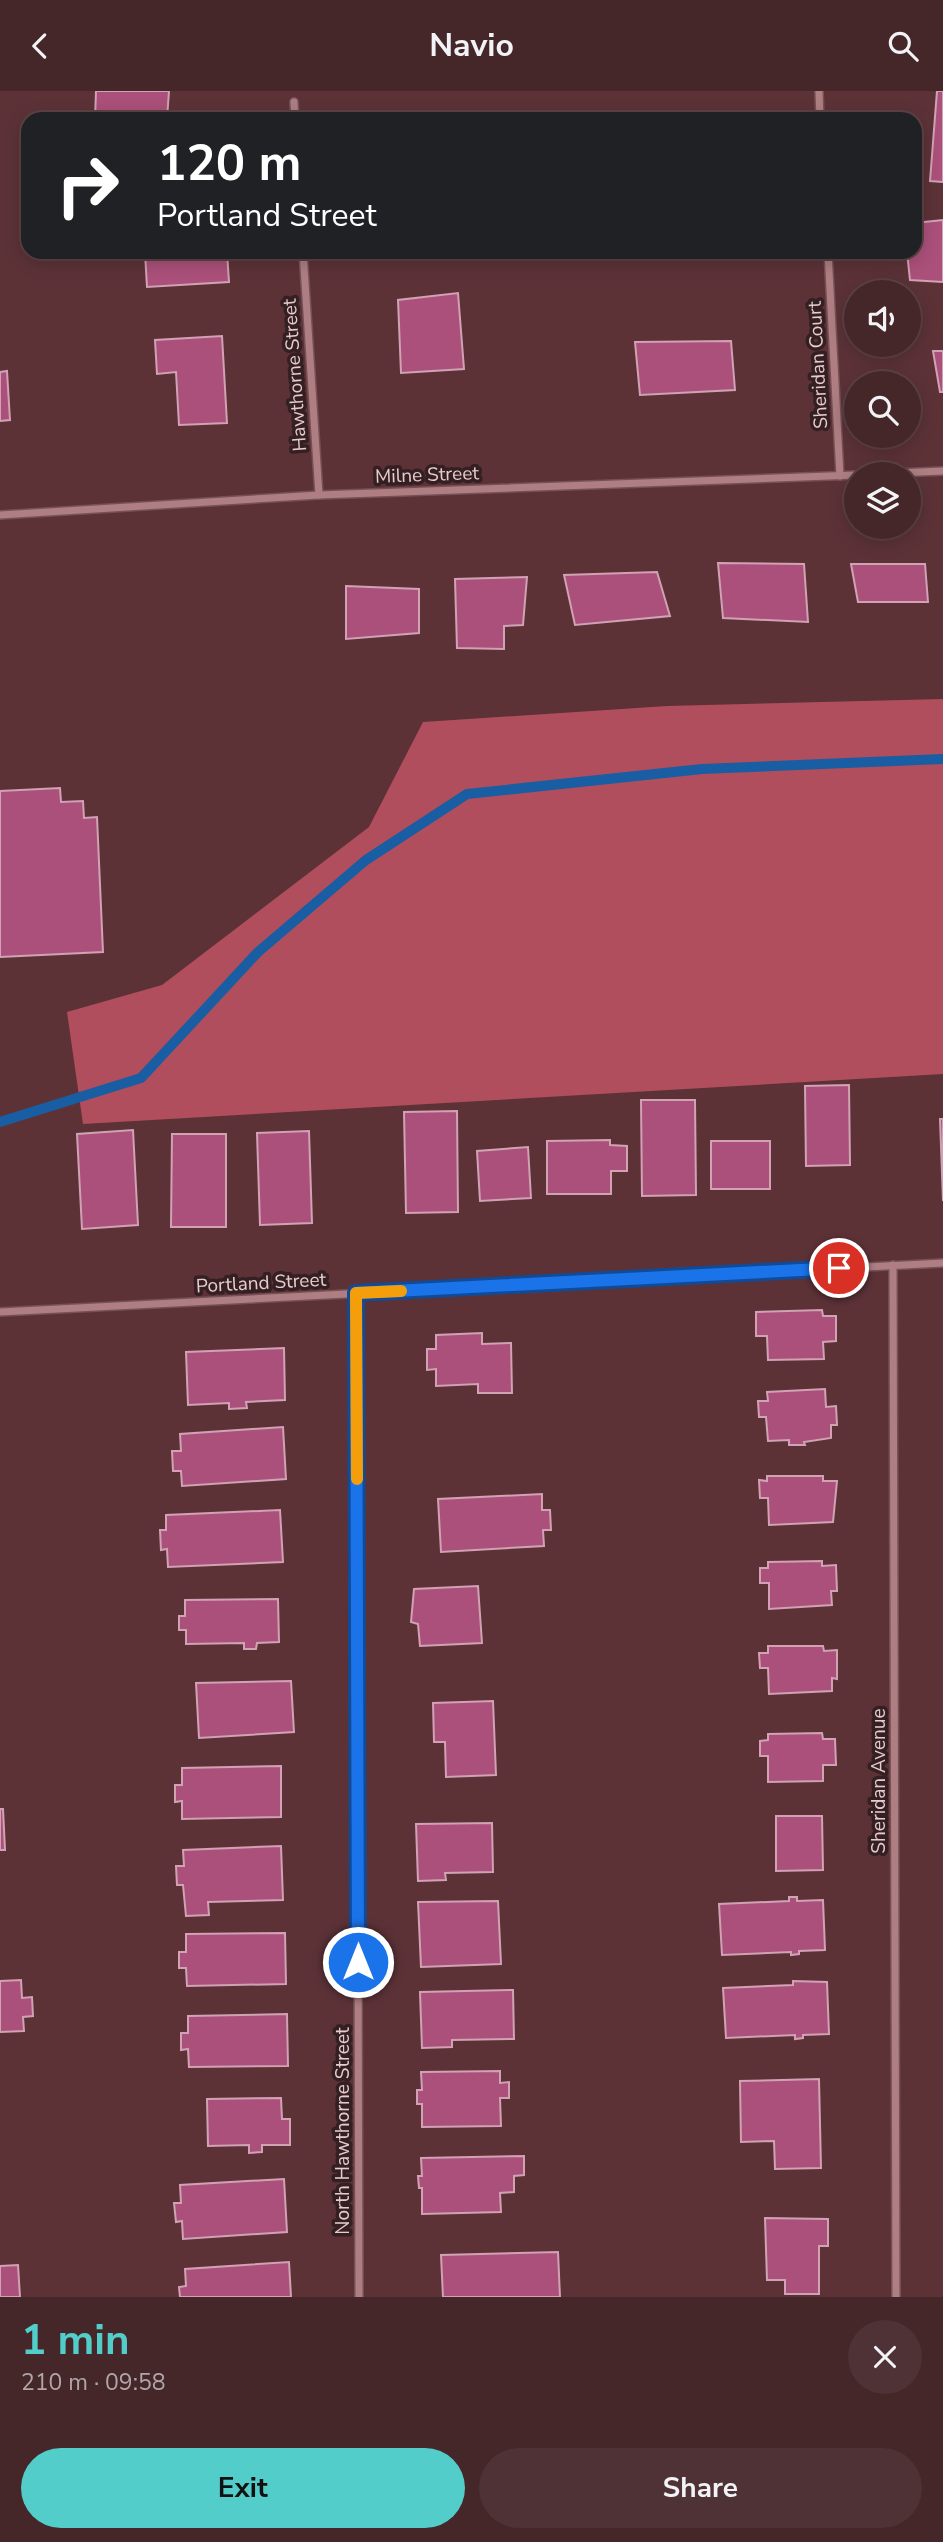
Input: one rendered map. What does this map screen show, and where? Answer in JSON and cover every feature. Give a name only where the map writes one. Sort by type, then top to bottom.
[{"type":"street","points":[[819,91],[820,112]]},
{"type":"street","points":[[294,102],[295,112]]},
{"type":"street","name":"Hawthorne Street","points":[[303,259],[319,495]]},
{"type":"street","name":"Sheridan Court","points":[[828,259],[840,476]]},
{"type":"street","points":[[921,472],[943,471]]},
{"type":"street","name":"Milne Street","points":[[0,515],[319,495],[844,476]]},
{"type":"street","name":"Portland Street","points":[[0,1312],[943,1263]]},
{"type":"street","name":"Sheridan Avenue","points":[[893,1265],[896,2297]]},
{"type":"street","name":"North Hawthorne Street","points":[[356,1293],[359,2297]]},
{"type":"shaded area","points":[[943,699],[943,1074],[83,1124],[67,1012],[162,985],[369,827],[423,722],[667,706]]},
{"type":"building","points":[[96,91],[169,91],[168,112],[95,112]]},
{"type":"building","points":[[937,91],[943,91],[943,182],[930,181]]},
{"type":"building","points":[[943,220],[943,282],[910,280],[908,259],[922,259],[922,222]]},
{"type":"building","points":[[145,259],[227,259],[229,282],[147,287]]},
{"type":"building","points":[[458,293],[464,369],[401,373],[398,300]]},
{"type":"building","points":[[222,336],[227,423],[179,425],[176,372],[157,374],[155,340]]},
{"type":"building","points":[[731,341],[735,390],[640,395],[635,342]]},
{"type":"building","points":[[933,351],[943,351],[943,392],[940,392]]},
{"type":"building","points":[[7,371],[10,420],[0,421],[0,372]]},
{"type":"building","points":[[718,563],[804,564],[808,622],[723,618]]},
{"type":"building","points":[[851,564],[925,564],[928,602],[858,602]]},
{"type":"building","points":[[657,572],[670,616],[575,625],[564,575]]},
{"type":"building","points":[[527,577],[523,625],[504,626],[504,649],[457,648],[455,579]]},
{"type":"building","points":[[346,586],[419,589],[419,633],[346,639]]},
{"type":"building","points":[[60,788],[61,802],[83,801],[84,818],[97,817],[103,952],[0,957],[0,791]]},
{"type":"building","points":[[849,1085],[850,1165],[806,1166],[805,1086]]},
{"type":"building","points":[[641,1100],[695,1100],[696,1195],[642,1196]]},
{"type":"building","points":[[457,1111],[458,1212],[406,1213],[404,1112]]},
{"type":"building","points":[[940,1119],[943,1119],[943,1201]]},
{"type":"building","points":[[133,1130],[138,1225],[82,1229],[77,1134]]},
{"type":"building","points":[[309,1131],[312,1223],[260,1225],[257,1133]]},
{"type":"building","points":[[172,1134],[226,1134],[226,1227],[171,1227]]},
{"type":"building","points":[[610,1140],[610,1145],[627,1146],[627,1171],[611,1171],[611,1194],[547,1194],[547,1141]]},
{"type":"building","points":[[711,1141],[770,1141],[770,1189],[711,1189]]},
{"type":"building","points":[[528,1147],[531,1198],[480,1201],[477,1151]]},
{"type":"building","points":[[822,1310],[823,1316],[836,1316],[836,1341],[823,1342],[824,1359],[768,1360],[767,1336],[756,1336],[756,1312]]},
{"type":"building","points":[[482,1333],[482,1344],[511,1343],[512,1393],[478,1393],[478,1384],[436,1386],[436,1369],[427,1370],[427,1349],[436,1349],[436,1335]]},
{"type":"building","points":[[284,1348],[285,1400],[246,1402],[247,1408],[229,1409],[229,1403],[188,1405],[186,1352]]},
{"type":"building","points":[[825,1389],[826,1407],[836,1406],[837,1425],[831,1425],[831,1438],[804,1442],[805,1445],[789,1445],[789,1440],[768,1441],[766,1417],[759,1417],[758,1401],[768,1401],[767,1392]]},
{"type":"building","points":[[283,1427],[286,1479],[182,1486],[181,1471],[173,1471],[172,1451],[181,1451],[180,1434]]},
{"type":"building","points":[[767,1476],[823,1476],[823,1481],[837,1481],[833,1522],[769,1525],[768,1498],[760,1498],[759,1480],[767,1481]]},
{"type":"building","points":[[542,1494],[542,1510],[550,1510],[551,1530],[543,1530],[544,1546],[441,1552],[438,1499]]},
{"type":"building","points":[[280,1510],[283,1562],[168,1567],[167,1549],[161,1550],[160,1530],[166,1530],[166,1515]]},
{"type":"building","points":[[822,1561],[822,1566],[836,1565],[837,1591],[831,1591],[832,1605],[769,1609],[769,1583],[760,1583],[760,1568],[768,1568],[768,1562]]},
{"type":"building","points":[[478,1586],[482,1643],[420,1646],[418,1624],[411,1622],[414,1589]]},
{"type":"building","points":[[278,1599],[279,1642],[257,1643],[256,1649],[244,1649],[244,1643],[186,1644],[186,1630],[179,1630],[179,1616],[185,1616],[185,1600]]},
{"type":"building","points":[[768,1646],[823,1646],[824,1651],[837,1650],[837,1679],[832,1678],[832,1691],[769,1694],[768,1668],[760,1668],[759,1653],[768,1653]]},
{"type":"building","points":[[291,1681],[294,1732],[199,1738],[196,1683]]},
{"type":"building","points":[[493,1701],[496,1775],[446,1777],[445,1742],[434,1742],[433,1703]]},
{"type":"building","points":[[822,1733],[823,1739],[835,1739],[836,1765],[823,1765],[823,1781],[768,1782],[768,1756],[760,1756],[760,1741],[768,1740],[768,1734]]},
{"type":"building","points":[[281,1766],[281,1817],[182,1819],[182,1801],[175,1802],[175,1785],[182,1785],[182,1768]]},
{"type":"building","points":[[0,1809],[3,1809],[5,1850],[0,1850]]},
{"type":"building","points":[[776,1816],[822,1816],[823,1870],[776,1871]]},
{"type":"building","points":[[492,1823],[493,1872],[445,1873],[446,1880],[418,1881],[416,1824]]},
{"type":"building","points":[[281,1846],[283,1900],[208,1902],[209,1915],[186,1916],[183,1885],[177,1885],[176,1866],[184,1866],[183,1850]]},
{"type":"building","points":[[789,1897],[797,1897],[797,1901],[823,1900],[825,1950],[799,1951],[799,1954],[791,1955],[791,1952],[722,1955],[719,1904],[789,1901]]},
{"type":"building","points":[[498,1901],[501,1964],[421,1967],[418,1902]]},
{"type":"building","points":[[285,1933],[286,1984],[187,1986],[186,1968],[179,1968],[179,1952],[186,1952],[186,1934]]},
{"type":"building","points":[[21,1980],[22,1998],[32,1997],[33,2016],[23,2017],[24,2031],[0,2032],[0,1981]]},
{"type":"building","points":[[793,1981],[827,1982],[829,2034],[803,2035],[803,2038],[795,2039],[795,2035],[726,2038],[723,1988],[793,1985]]},
{"type":"building","points":[[513,1990],[514,2039],[452,2040],[452,2047],[422,2048],[420,1992]]},
{"type":"building","points":[[287,2014],[288,2066],[189,2067],[188,2049],[181,2050],[181,2033],[188,2033],[188,2016]]},
{"type":"building","points":[[500,2071],[500,2083],[509,2082],[509,2098],[500,2098],[501,2126],[422,2127],[422,2104],[417,2104],[417,2090],[422,2090],[421,2072]]},
{"type":"building","points":[[819,2079],[821,2168],[775,2169],[774,2141],[741,2142],[740,2081]]},
{"type":"building","points":[[281,2098],[282,2119],[290,2119],[290,2145],[262,2145],[262,2152],[249,2153],[249,2145],[208,2146],[207,2099]]},
{"type":"building","points":[[524,2156],[524,2175],[514,2176],[514,2192],[500,2193],[501,2212],[422,2214],[422,2188],[419,2188],[418,2176],[422,2176],[421,2158]]},
{"type":"building","points":[[284,2179],[287,2232],[183,2239],[182,2221],[176,2222],[174,2203],[181,2203],[180,2185]]},
{"type":"building","points":[[765,2218],[828,2219],[828,2246],[819,2246],[819,2294],[785,2294],[785,2280],[767,2280]]},
{"type":"building","points":[[558,2252],[560,2297],[443,2297],[441,2255]]},
{"type":"building","points":[[289,2262],[291,2297],[180,2297],[179,2287],[186,2286],[185,2269]]},
{"type":"building","points":[[18,2265],[20,2297],[0,2297],[0,2266]]},
{"type":"waterway","points":[[0,1122],[141,1078],[258,952],[366,860],[467,794],[702,769],[943,759]]},
{"type":"slow traffic","points":[[357,1479],[356,1293],[401,1291]]},
{"type":"route","points":[[358,1962],[356,1293],[839,1268]]}]
